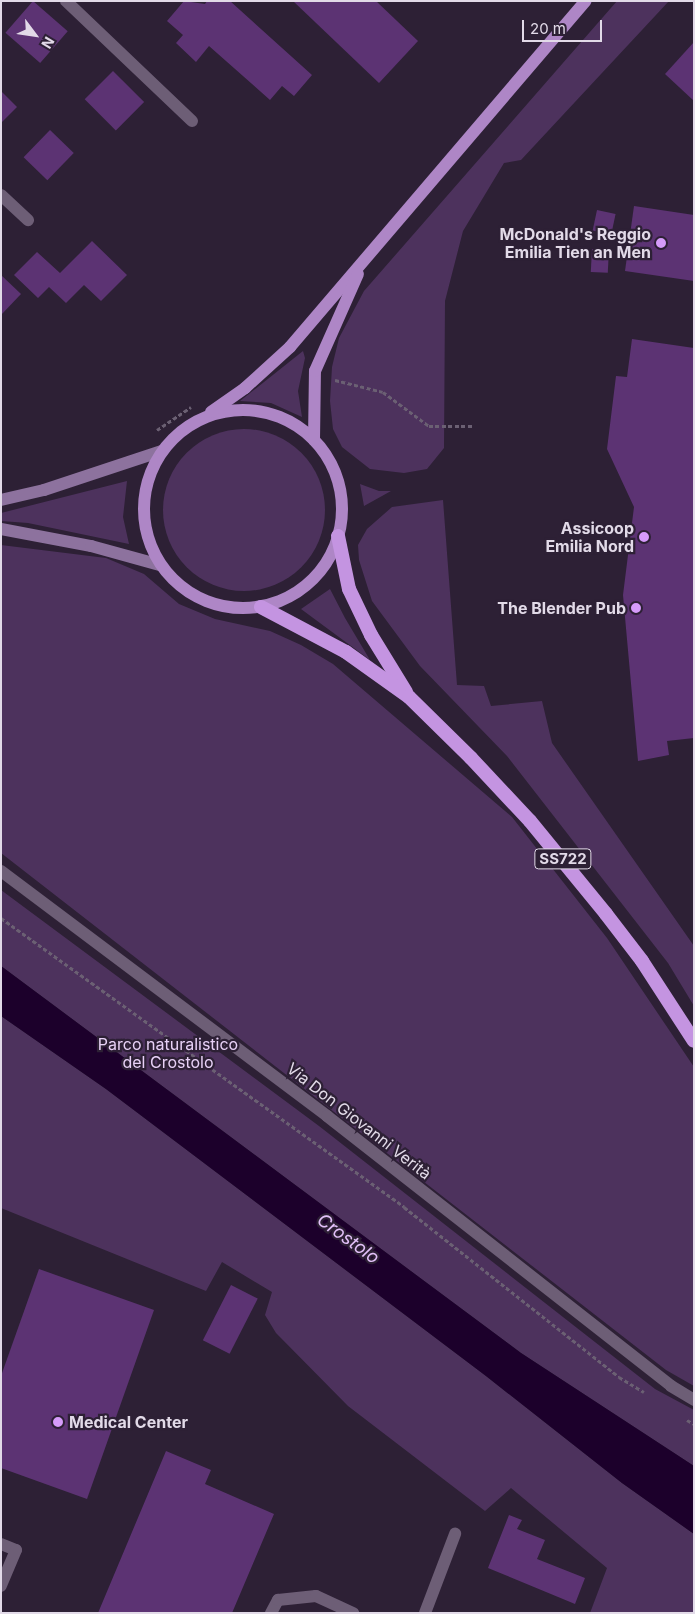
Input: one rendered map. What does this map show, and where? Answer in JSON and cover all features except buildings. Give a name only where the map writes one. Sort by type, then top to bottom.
[{"type":"highway","name":"SS722","points":[[338,536],[349,589],[371,636],[409,697]]},
{"type":"highway","name":"SS722","points":[[261,607],[346,652],[409,697],[530,821],[571,869],[642,961],[694,1041]]},
{"type":"main road","points":[[203,418],[232,410],[262,411],[290,422],[314,440],[330,461],[338,483],[342,506],[338,536],[327,561],[309,582],[287,598],[261,607],[232,608],[204,601],[180,586],[160,565],[147,538],[143,508],[148,478],[162,451],[180,431],[203,418],[245,388],[290,347],[586,1]]},
{"type":"main road","points":[[314,440],[315,371],[366,256]]},
{"type":"main road","points":[[1,500],[44,490],[162,451]]},
{"type":"main road","points":[[1,529],[91,546],[160,565]]},
{"type":"street","points":[[66,1],[192,121]]},
{"type":"street","points":[[1,195],[28,220]]},
{"type":"street","name":"Via Don Giovanni Verità","points":[[1,871],[327,1116],[671,1386],[694,1400]]},
{"type":"street","points":[[425,1613],[455,1534]]},
{"type":"street","points":[[1,1544],[16,1550],[1,1586]]},
{"type":"street","points":[[271,1613],[278,1600],[316,1596],[353,1613]]},
{"type":"path","points":[[331,379],[383,392],[429,426],[474,426]]},
{"type":"path","points":[[155,431],[193,405]]},
{"type":"path","points":[[1,918],[404,1207],[619,1377],[652,1398]]},
{"type":"path","points":[[685,1418],[694,1424]]},
{"type":"green space","points":[[617,1],[669,1],[521,160],[504,163],[463,231],[445,301],[444,448],[427,469],[404,473],[370,469],[342,447],[333,429],[330,401],[332,367],[339,338],[364,291]]},
{"type":"green space","points":[[303,351],[305,358],[298,391],[302,417],[271,403],[240,401]]},
{"type":"green space","points":[[236,429],[252,429],[275,435],[295,447],[307,459],[319,479],[325,502],[325,518],[319,541],[307,561],[295,573],[275,585],[252,591],[236,591],[213,585],[193,573],[181,561],[169,541],[163,518],[163,502],[169,479],[181,459],[193,447],[213,435]]},
{"type":"green space","points":[[127,481],[123,517],[129,544],[28,523],[1,521],[1,513]]},
{"type":"green space","points":[[360,484],[379,491],[391,491],[364,506]]},
{"type":"green space","points":[[443,500],[457,685],[484,686],[491,706],[542,701],[552,743],[694,946],[694,1006],[668,963],[507,756],[420,666],[372,601],[359,560],[358,545],[367,529],[392,507]]},
{"type":"green space","points":[[1,545],[106,558],[144,574],[179,604],[215,619],[270,631],[301,645],[333,664],[512,817],[607,938],[694,1067],[694,1386],[666,1370],[1,853]]},
{"type":"green space","points":[[330,589],[345,618],[370,660],[301,609]]},
{"type":"green space","name":"Parco naturalistico del Crostolo","points":[[1,890],[319,1126],[655,1389],[694,1410],[694,1466],[521,1353],[1,966]]},
{"type":"green space","name":"Parco naturalistico del Crostolo","points":[[1,1016],[106,1089],[486,1376],[622,1483],[694,1534],[694,1613],[590,1613],[607,1568],[511,1488],[485,1511],[348,1406],[276,1333],[265,1315],[272,1292],[222,1262],[206,1291],[1,1208]]},
{"type":"water","name":"Crostolo","points":[[1,966],[521,1353],[694,1466],[694,1534],[622,1483],[486,1376],[106,1089],[1,1016]]},
{"type":"place","name":"McDonald's Reggio Emilia Tien an Men","points":[[661,243]]},
{"type":"place","name":"Assicoop Emilia Nord","points":[[644,537]]},
{"type":"place","name":"The Blender Pub","points":[[636,608]]},
{"type":"place","name":"Medical Center","points":[[58,1422]]}]
